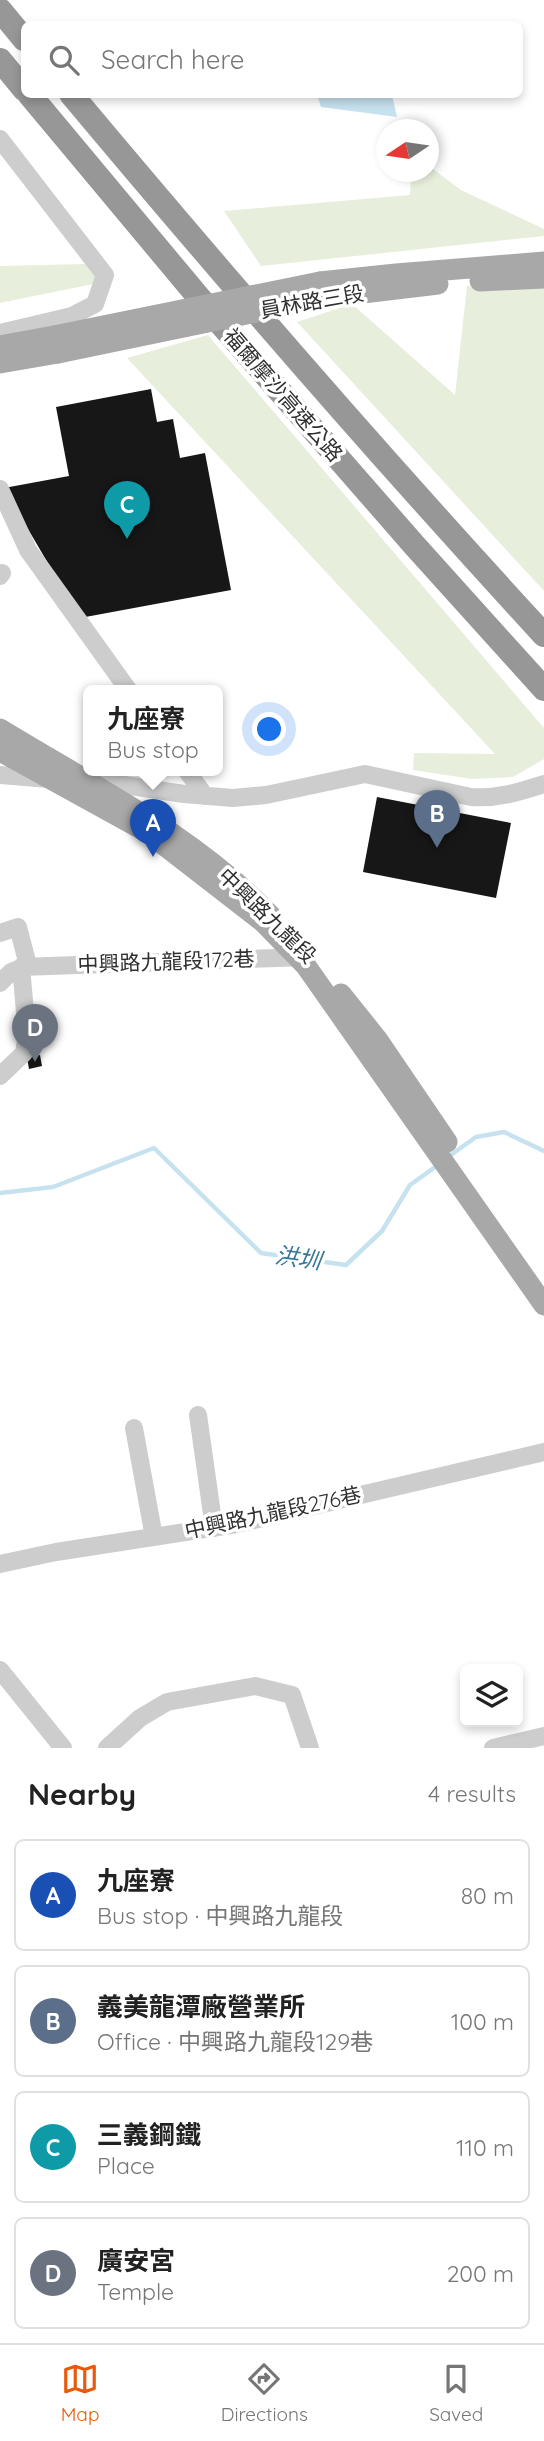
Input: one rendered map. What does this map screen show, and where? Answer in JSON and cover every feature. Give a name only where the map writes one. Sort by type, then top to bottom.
[{"type":"highway","points":[[0,10],[21,35]]},
{"type":"highway","points":[[0,60],[21,85]]},
{"type":"highway","name":"福爾摩沙高速公路","points":[[32,98],[221,324],[544,689]]},
{"type":"highway","name":"福爾摩沙高速公路","points":[[74,98],[195,241],[464,548],[544,635]]},
{"type":"main road","name":"員林路三段","points":[[0,363],[56,345],[396,274],[544,262]]},
{"type":"main road","name":"員林路三段","points":[[324,290],[544,278]]},
{"type":"main road","name":"員林路三段","points":[[0,346],[56,345]]},
{"type":"main road","name":"中興路九龍段","points":[[0,729],[65,779],[147,832],[304,957]]},
{"type":"main road","name":"中興路九龍段","points":[[0,751],[65,779],[180,838],[246,889],[377,1039],[461,1175]]},
{"type":"main road","points":[[461,1175],[544,1280]]},
{"type":"main road","points":[[461,1175],[544,1305]]},
{"type":"street","points":[[0,139],[105,275],[95,304],[72,316],[0,333]]},
{"type":"street","points":[[0,489],[28,550],[126,685]]},
{"type":"street","points":[[0,775],[65,779],[233,798],[266,795],[365,774],[487,799],[503,797],[544,784]]},
{"type":"street","points":[[191,776],[205,796]]},
{"type":"street","points":[[0,933],[18,927],[28,965],[11,972],[0,983]]},
{"type":"street","name":"中興路九龍段172巷","points":[[21,967],[304,957]]},
{"type":"street","points":[[0,1076],[23,1053],[27,1034],[21,967]]},
{"type":"street","points":[[198,1415],[214,1528]]},
{"type":"street","points":[[134,1428],[154,1537]]},
{"type":"street","name":"中興路九龍段276巷","points":[[0,1564],[56,1552],[214,1528],[544,1452]]},
{"type":"street","points":[[0,1670],[63,1748]]},
{"type":"street","points":[[107,1748],[140,1718],[167,1702],[255,1686],[292,1695],[310,1748]]},
{"type":"street","points":[[493,1748],[544,1735]]},
{"type":"green space","points":[[439,174],[461,190],[544,229],[544,236],[261,266],[224,211],[410,195],[411,182],[439,182]]},
{"type":"green space","points":[[86,264],[103,282],[0,303],[0,266]]},
{"type":"green space","points":[[544,279],[544,591],[297,322],[352,304],[455,395],[467,286]]},
{"type":"green space","points":[[208,335],[544,728],[544,759],[513,777],[472,779],[413,770],[414,753],[495,754],[127,358]]},
{"type":"water","points":[[318,98],[393,98],[397,117],[321,107]]},
{"type":"building","points":[[151,389],[157,422],[173,419],[180,458],[205,453],[231,590],[80,618],[4,488],[69,476],[56,407]]},
{"type":"building","points":[[377,797],[511,823],[496,898],[363,872]]},
{"type":"building","points":[[40,1055],[42,1066],[29,1069],[27,1058]]},
{"type":"waterway","name":"洪圳","points":[[448,1157],[476,1137],[504,1132],[544,1151]]},
{"type":"waterway","name":"洪圳","points":[[0,1193],[53,1187],[154,1148],[261,1253],[346,1265],[382,1231],[410,1185],[438,1165]]},
{"type":"place","name":"三義鋼鐵","points":[[127,539]]},
{"type":"place","name":"義美龍潭廠營業所","points":[[437,848]]},
{"type":"place","name":"九座寮","points":[[153,857]]},
{"type":"place","name":"廣安宮","points":[[35,1062]]}]
